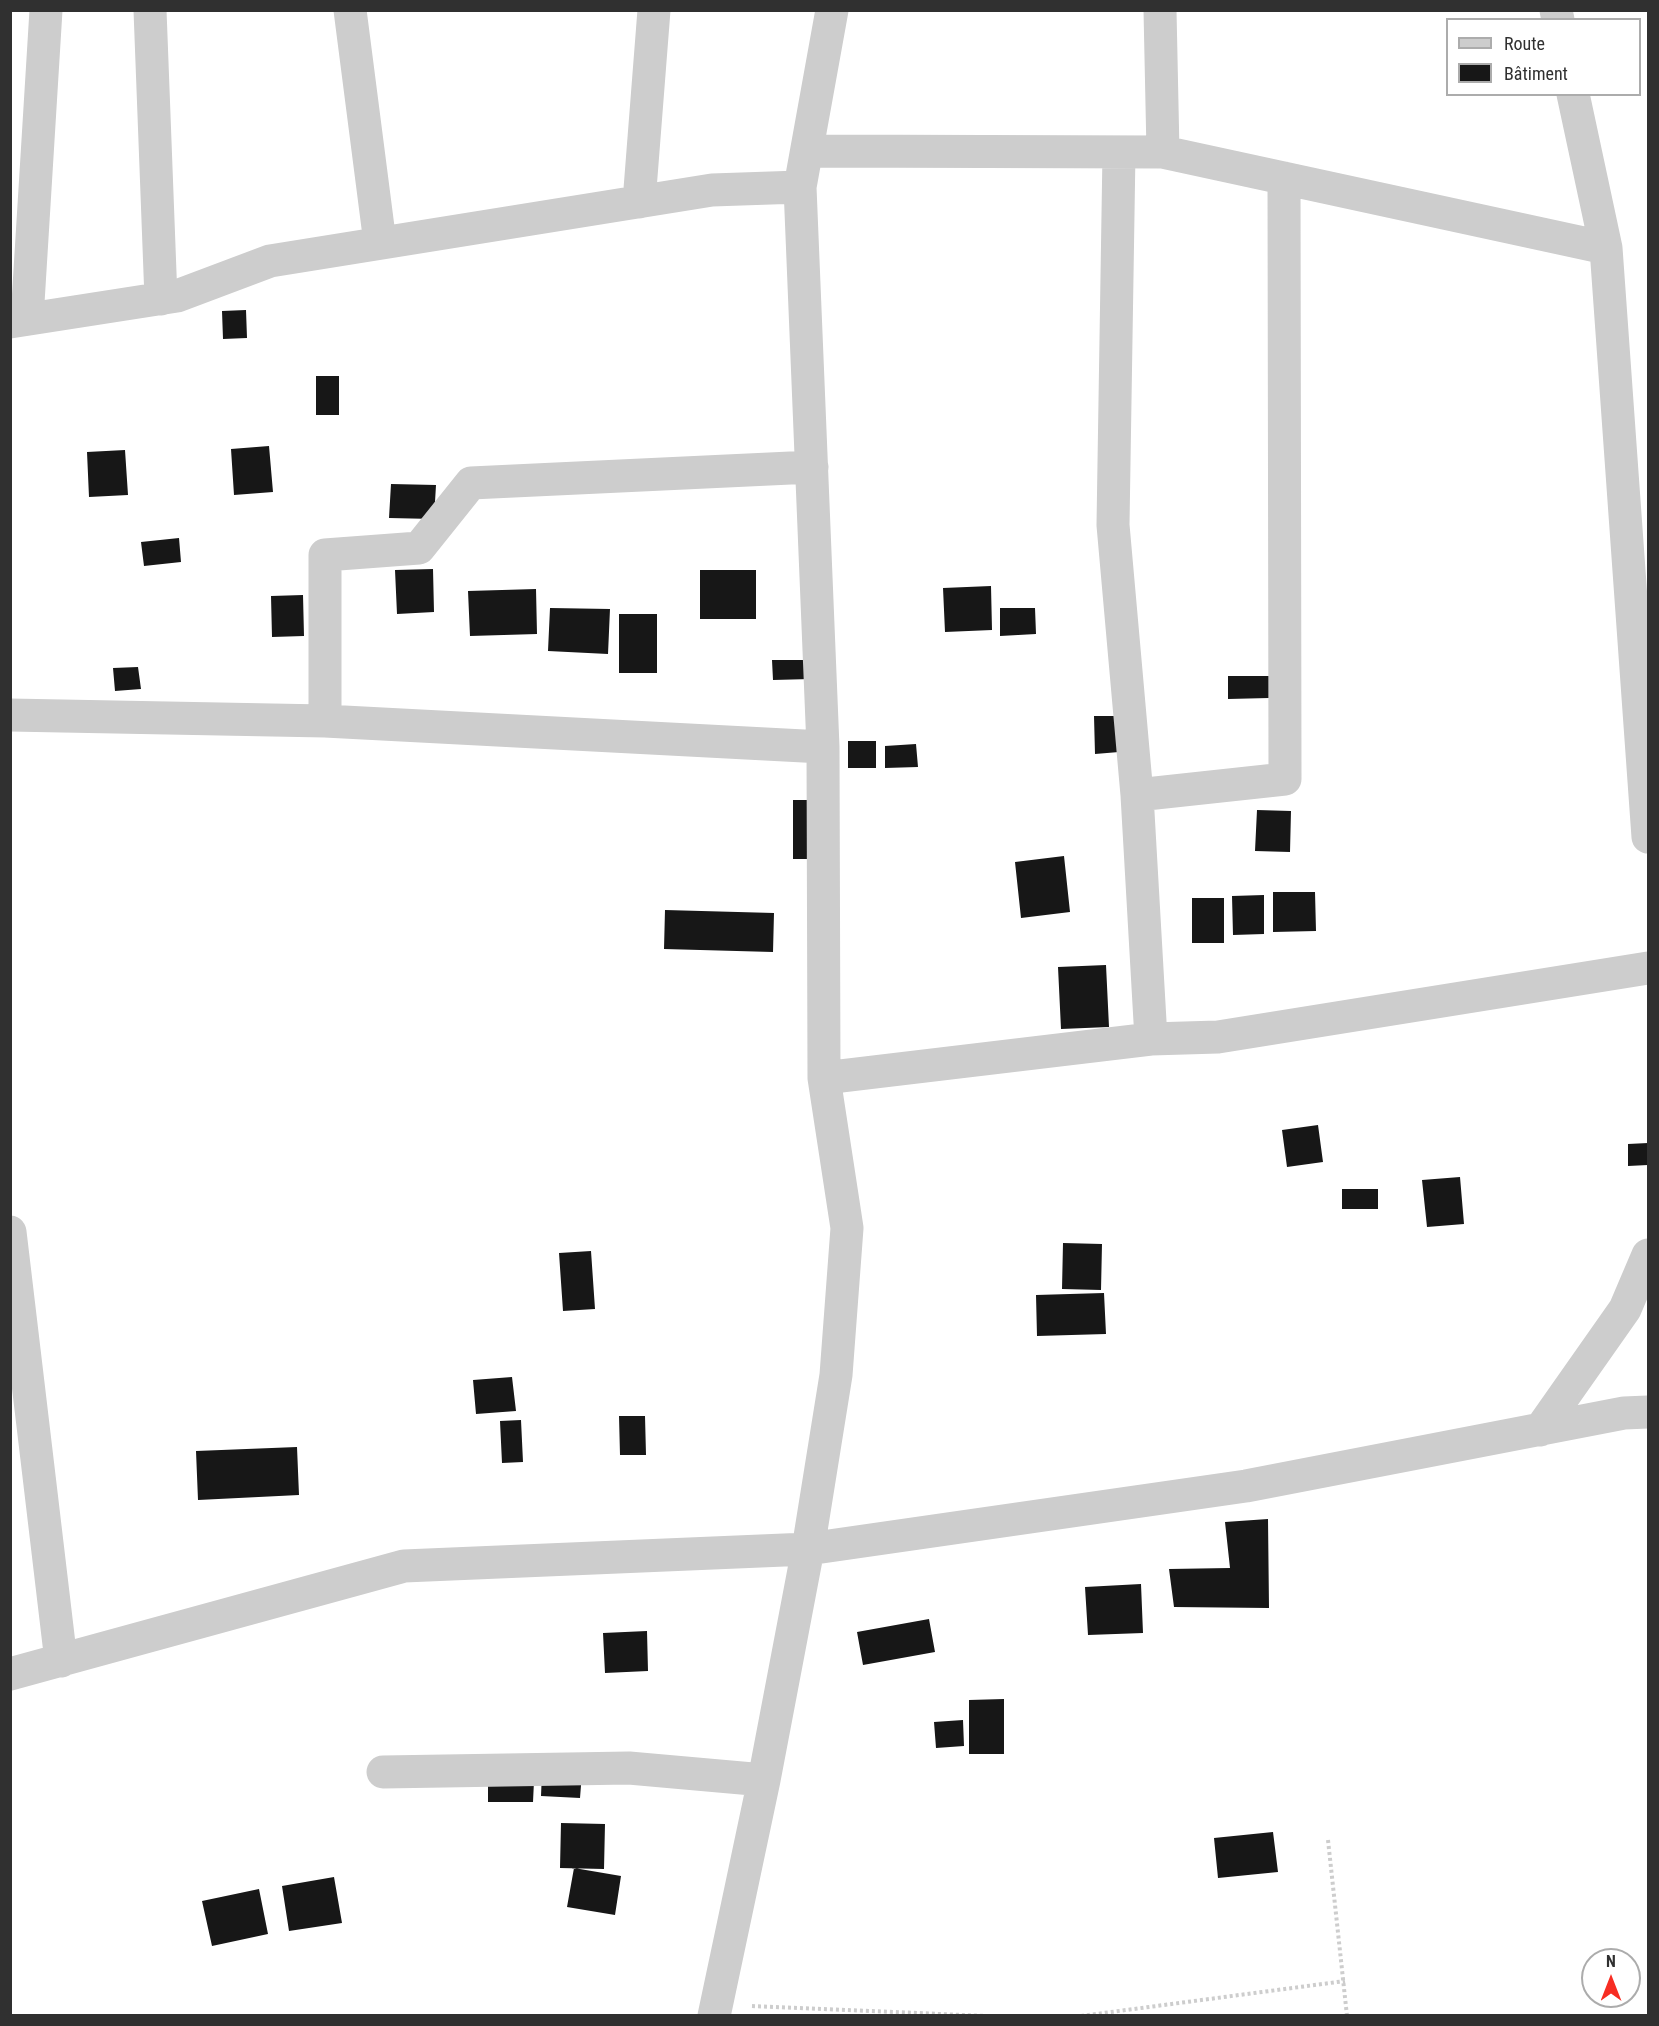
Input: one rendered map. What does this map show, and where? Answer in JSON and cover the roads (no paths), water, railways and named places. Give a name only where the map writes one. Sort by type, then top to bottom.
[{"type":"street","points":[[46,10],[19,321],[177,296],[270,261],[712,190],[800,187]]},
{"type":"street","points":[[150,10],[161,299]]},
{"type":"street","points":[[350,10],[380,243]]},
{"type":"street","points":[[639,202],[654,10]]},
{"type":"street","points":[[715,2010],[764,1780],[808,1549],[836,1375],[847,1228],[824,1078],[823,747],[800,187],[832,10]]},
{"type":"street","points":[[1160,10],[1163,152]]},
{"type":"street","points":[[1573,96],[1606,248],[1648,837]]},
{"type":"street","points":[[807,151],[1163,152],[1606,248]]},
{"type":"street","points":[[1119,152],[1113,525],[1137,795],[1151,1039]]},
{"type":"street","points":[[1137,795],[1285,779],[1284,178]]},
{"type":"street","points":[[325,721],[325,555],[419,548],[471,483],[812,466]]},
{"type":"street","points":[[10,715],[325,721],[823,747]]},
{"type":"street","points":[[824,1078],[1151,1039],[1218,1037],[1648,968]]},
{"type":"street","points":[[10,1232],[61,1661]]},
{"type":"street","points":[[1540,1430],[1625,1309],[1648,1255]]},
{"type":"street","points":[[10,1674],[404,1566],[808,1549],[1246,1486],[1624,1413],[1648,1412]]},
{"type":"street","points":[[383,1772],[629,1768],[764,1780]]}]
